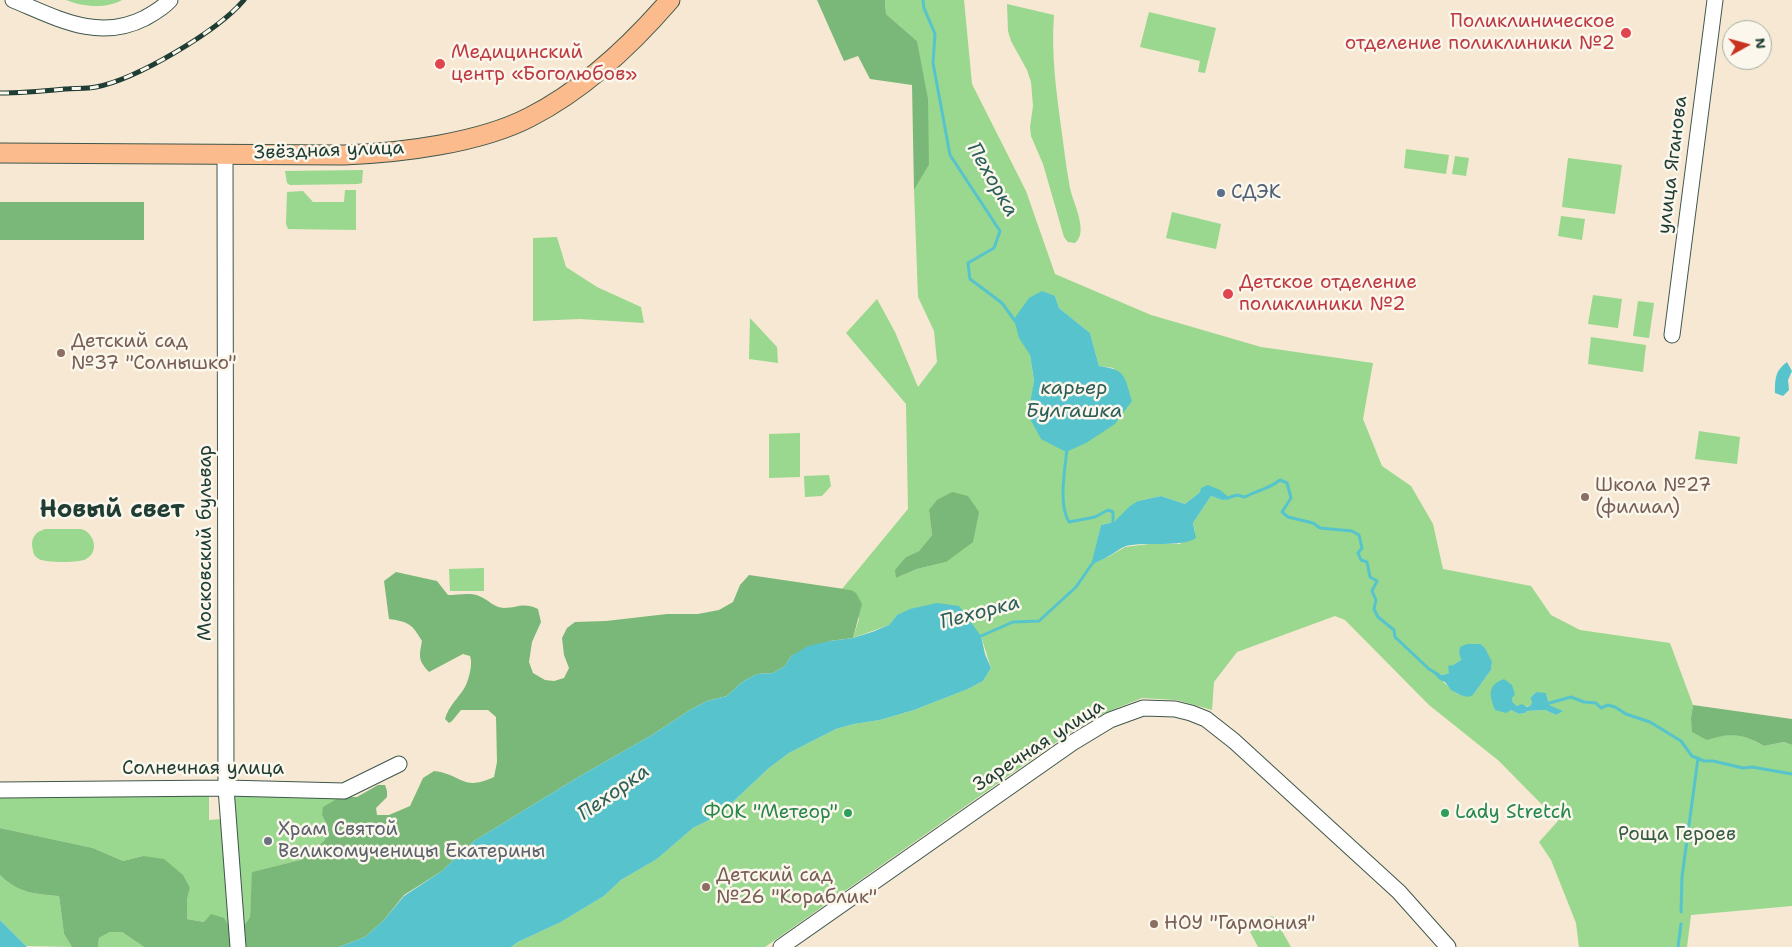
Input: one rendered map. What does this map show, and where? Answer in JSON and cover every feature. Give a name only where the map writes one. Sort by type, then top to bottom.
[{"type":"main road","name":"Звёздная улица","points":[[0,153],[366,154],[446,144],[486,134],[531,117],[603,68],[650,23],[670,0]]},
{"type":"street","points":[[13,0],[85,28],[102,29],[120,28],[133,24],[151,15],[170,0]]},
{"type":"street","name":"улица Яганова","points":[[1672,335],[1715,0]]},
{"type":"street","name":"Московский бульвар","points":[[225,155],[226,788],[238,947]]},
{"type":"street","name":"Заречная улица","points":[[782,947],[1072,743],[1110,720],[1144,708],[1175,709],[1191,713],[1206,719],[1234,741],[1399,892],[1448,947]]},
{"type":"street","name":"Солнечная улица","points":[[0,790],[226,788],[344,791],[399,764]]},
{"type":"green space","points":[[66,0],[122,0],[109,5],[94,6]]},
{"type":"green space","points":[[817,0],[885,0],[886,14],[917,41],[928,99],[929,165],[914,190],[912,85],[870,79],[858,56],[844,61]]},
{"type":"green space","name":"Роща Героев","points":[[885,0],[964,0],[972,84],[1026,191],[1055,274],[1151,315],[1261,347],[1373,363],[1363,419],[1382,466],[1411,486],[1433,524],[1443,569],[1531,586],[1551,615],[1580,630],[1670,643],[1693,705],[1691,717],[1707,739],[1723,735],[1737,735],[1764,746],[1784,742],[1792,745],[1792,906],[1691,915],[1687,947],[1579,947],[1576,923],[1551,860],[1539,842],[1558,821],[1499,761],[1429,705],[1345,620],[1335,616],[1237,652],[1214,682],[1212,710],[1177,700],[1142,698],[1107,712],[1068,734],[765,947],[511,947],[561,922],[604,896],[621,880],[657,859],[693,828],[719,815],[769,768],[789,753],[836,729],[880,720],[914,710],[968,689],[983,681],[991,668],[981,636],[897,615],[889,625],[853,638],[859,619],[851,590],[842,589],[908,509],[906,404],[846,333],[877,299],[895,332],[918,387],[937,362],[934,331],[918,297],[914,190],[929,165],[917,41],[886,14]],"holes":[[[1055,296],[1059,308],[1090,333],[1099,366],[1114,368],[1066,452],[1058,447],[1029,415],[1034,382],[1030,355]],[[1200,492],[1230,498],[1222,500],[1211,496],[1193,523],[1195,531],[1180,544],[1157,543],[1125,547],[1092,564],[1101,525],[1114,522],[1138,501],[1161,496],[1185,504]],[[929,510],[946,562],[917,569],[896,578],[906,557],[919,551],[932,535]],[[1459,653],[1492,662],[1491,670],[1473,695],[1458,694],[1434,673],[1443,675],[1449,673],[1453,665],[1461,660]],[[1536,692],[1546,694],[1549,706],[1562,711],[1556,715],[1545,710],[1527,711],[1519,714],[1511,710],[1495,710],[1494,706],[1512,698],[1513,704],[1524,707],[1531,705],[1530,698]]]},
{"type":"green space","points":[[1007,4],[1054,15],[1057,99],[1069,180],[1081,232],[1075,243],[1068,242],[1064,237],[1043,164],[1031,136],[1030,127],[1033,106],[1031,82],[1027,70],[1011,41],[1008,31]]},
{"type":"green space","points":[[1149,12],[1216,28],[1205,73],[1198,72],[1200,61],[1140,47]]},
{"type":"green space","points":[[1406,149],[1449,155],[1446,174],[1404,168]]},
{"type":"green space","points":[[1455,156],[1469,158],[1466,176],[1452,174]]},
{"type":"green space","points":[[1568,158],[1622,165],[1615,214],[1562,207]]},
{"type":"green space","points":[[363,170],[362,183],[358,184],[290,185],[287,183],[285,171]]},
{"type":"green space","points":[[345,190],[356,190],[356,230],[288,229],[286,224],[287,192],[303,191],[313,202],[344,202]]},
{"type":"green space","points":[[0,202],[144,202],[144,240],[0,240]]},
{"type":"green space","points":[[1172,212],[1221,224],[1216,249],[1166,238]]},
{"type":"green space","points":[[1561,216],[1585,219],[1582,240],[1558,236]]},
{"type":"green space","points":[[557,237],[566,267],[597,287],[641,307],[644,323],[580,319],[533,321],[533,238]]},
{"type":"green space","points":[[1593,295],[1622,299],[1618,328],[1588,324]]},
{"type":"green space","points":[[1638,301],[1654,303],[1649,338],[1633,336]]},
{"type":"green space","points":[[750,318],[777,347],[778,363],[749,359]]},
{"type":"green space","points":[[1591,337],[1646,345],[1643,372],[1588,364]]},
{"type":"green space","points":[[1699,431],[1740,437],[1737,464],[1695,459]]},
{"type":"green space","points":[[800,433],[800,477],[769,478],[769,434]]},
{"type":"green space","points":[[829,475],[831,486],[822,496],[805,497],[804,476]]},
{"type":"green space","points":[[952,492],[968,496],[979,512],[973,542],[946,562],[917,569],[896,578],[895,570],[906,557],[919,551],[932,535],[929,510],[937,500]]},
{"type":"green space","points":[[45,529],[81,529],[89,534],[94,542],[93,552],[86,559],[71,562],[55,562],[39,559],[35,556],[32,545],[34,536],[38,532]]},
{"type":"green space","points":[[484,568],[484,591],[450,591],[449,569]]},
{"type":"green space","points":[[396,572],[437,581],[448,595],[476,595],[500,608],[524,606],[538,609],[541,622],[532,642],[529,662],[533,673],[545,680],[554,681],[564,678],[569,668],[564,655],[562,638],[567,628],[575,622],[606,621],[667,614],[698,614],[719,610],[733,602],[740,585],[749,575],[851,590],[856,593],[862,604],[853,638],[830,641],[791,656],[785,666],[773,673],[757,674],[742,682],[727,696],[707,701],[690,710],[652,735],[580,776],[474,841],[442,871],[404,895],[384,920],[365,937],[339,947],[144,947],[122,932],[110,932],[99,938],[98,947],[72,947],[64,934],[59,896],[27,892],[13,886],[0,875],[0,828],[93,848],[123,861],[143,856],[164,859],[183,875],[190,888],[187,900],[187,919],[204,922],[211,914],[224,918],[232,931],[241,930],[250,917],[252,872],[300,860],[324,841],[328,827],[322,815],[323,807],[340,797],[357,797],[378,785],[385,785],[387,797],[376,808],[377,815],[389,815],[410,806],[423,778],[434,771],[451,775],[462,781],[475,783],[494,777],[497,762],[496,717],[488,710],[461,710],[449,723],[445,719],[466,684],[471,667],[470,656],[463,654],[429,672],[421,661],[422,641],[415,631],[406,623],[389,619],[384,581]]},
{"type":"green space","points":[[1693,705],[1792,719],[1792,745],[1784,742],[1764,746],[1750,739],[1730,735],[1707,740],[1692,732],[1691,717]]},
{"type":"green space","points":[[209,795],[209,820],[223,819],[232,931],[187,919],[187,900],[190,888],[143,856],[123,861],[93,848],[0,828],[0,796]]},
{"type":"green space","points":[[239,796],[340,797],[322,815],[328,827],[324,841],[300,860],[253,872],[250,917],[241,930],[230,798]]},
{"type":"green space","points":[[0,875],[13,886],[27,892],[59,896],[64,934],[72,947],[26,946],[0,920]]},
{"type":"green space","points":[[1269,916],[1274,917],[1291,947],[1258,947],[1248,928]]},
{"type":"green space","points":[[110,932],[122,932],[144,947],[98,947],[99,938]]},
{"type":"water","name":"карьер Булгашка","points":[[1042,291],[1055,296],[1059,308],[1090,333],[1099,366],[1120,372],[1125,380],[1132,401],[1115,424],[1086,443],[1066,452],[1041,439],[1028,415],[1034,381],[1030,355],[1019,338],[1014,319],[1029,298]]},
{"type":"water","points":[[1787,362],[1792,371],[1788,380],[1789,390],[1783,396],[1775,393],[1776,379],[1778,372]]},
{"type":"water","points":[[1208,485],[1220,490],[1231,499],[1222,500],[1211,496],[1193,523],[1196,538],[1182,543],[1126,546],[1091,565],[1101,525],[1114,522],[1130,506],[1138,501],[1161,496],[1185,504],[1200,492],[1201,488]]},
{"type":"water","points":[[937,603],[959,606],[981,636],[985,654],[991,668],[983,681],[968,689],[914,710],[880,720],[836,729],[789,753],[769,768],[719,815],[693,828],[657,859],[621,880],[604,896],[561,922],[511,947],[339,947],[365,937],[384,920],[404,896],[442,871],[474,841],[580,776],[652,735],[690,710],[707,701],[727,696],[742,682],[757,674],[773,673],[785,666],[791,656],[808,646],[853,638],[872,632],[889,625],[897,615],[910,609]]},
{"type":"water","points":[[1467,644],[1480,644],[1485,648],[1492,662],[1491,670],[1473,695],[1468,697],[1451,690],[1445,682],[1433,673],[1443,675],[1449,673],[1448,666],[1461,660],[1460,647]]},
{"type":"water","points":[[1504,679],[1512,685],[1515,694],[1512,698],[1513,703],[1517,706],[1522,704],[1527,707],[1531,705],[1530,698],[1536,692],[1546,693],[1549,705],[1563,711],[1556,715],[1545,710],[1527,711],[1519,714],[1511,710],[1506,713],[1495,710],[1491,696],[1492,688]]},
{"type":"water","points":[[0,920],[27,947],[0,947]]},
{"type":"waterway","name":"Пехорка","points":[[923,0],[924,8],[935,34],[933,63],[950,155],[1000,231],[994,248],[968,263],[970,279],[1002,303],[1015,321]]},
{"type":"waterway","name":"Пехорка","points":[[1067,449],[1063,496],[1069,522],[1095,517],[1108,510],[1113,512],[1113,525]]},
{"type":"waterway","points":[[1227,498],[1237,495],[1245,497],[1280,480],[1287,483],[1291,498],[1282,512],[1288,517],[1313,523],[1320,528],[1352,531],[1359,535],[1362,548],[1358,553],[1361,560],[1367,562],[1370,577],[1377,581],[1372,591],[1376,600],[1374,609],[1378,617],[1394,630],[1395,637],[1429,669],[1439,675]]},
{"type":"waterway","name":"Пехорка","points":[[981,636],[1013,622],[1039,621],[1076,587],[1094,561]]},
{"type":"waterway","points":[[1546,704],[1571,697],[1584,702],[1596,703],[1601,708],[1608,705],[1626,714],[1650,722],[1681,741],[1692,756],[1704,761],[1792,774]]},
{"type":"waterway","points":[[1681,912],[1682,877],[1698,758]]},
{"type":"waterway","points":[[1678,947],[1681,924]]},
{"type":"railway","points":[[0,93],[88,88],[113,82],[154,64],[197,39],[216,26],[244,0]]},
{"type":"place","name":"Поликлиническое отделение поликлиники №2","points":[[1626,33]]},
{"type":"place","name":"Медицинский центр «Боголюбов»","points":[[440,64]]},
{"type":"place","name":"СДЭК","points":[[1221,193]]},
{"type":"place","name":"Детское отделение поликлиники №2","points":[[1228,294]]},
{"type":"place","name":"Детский сад №37 \"Солнышко\"","points":[[61,353]]},
{"type":"place","name":"Школа №27 (филиал)","points":[[1585,497]]},
{"type":"place","name":"ФОК \"Метеор\"","points":[[848,813]]},
{"type":"place","name":"Lady Stretch","points":[[1445,813]]},
{"type":"place","name":"Храм Святой Великомученицы Екатерины","points":[[268,841]]},
{"type":"place","name":"Детский сад №26 \"Кораблик\"","points":[[706,887]]},
{"type":"place","name":"НОУ \"Гармония\"","points":[[1154,924]]},
{"type":"district","name":"Новый свет","points":[[112,511]]}]
